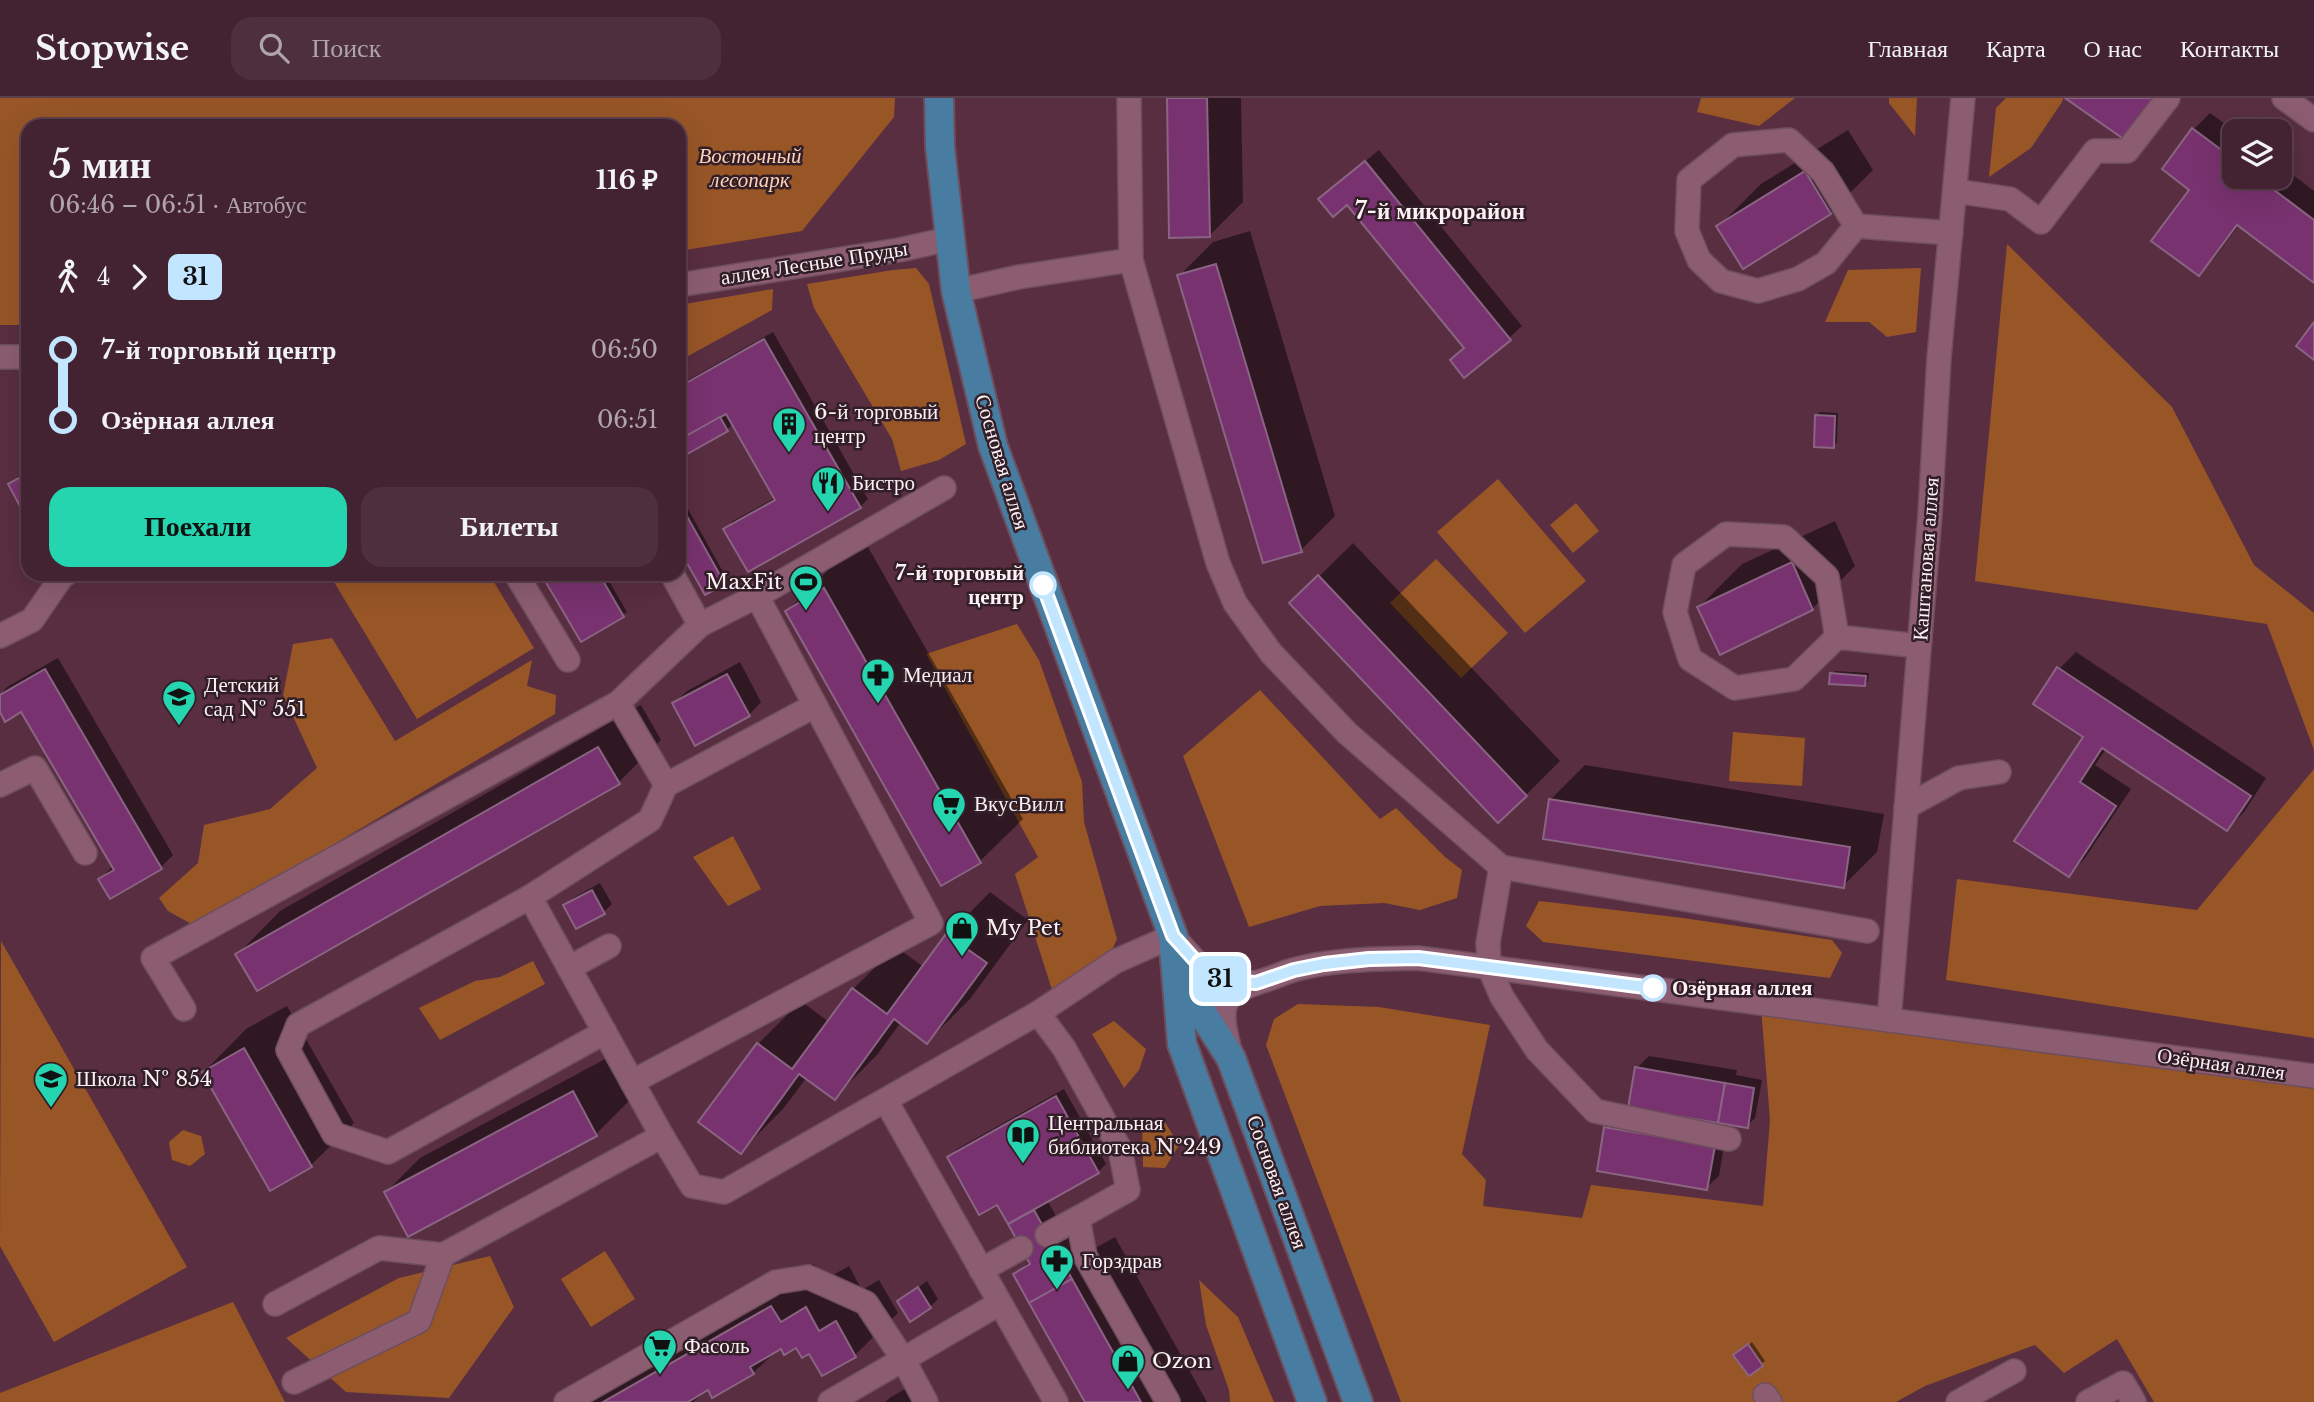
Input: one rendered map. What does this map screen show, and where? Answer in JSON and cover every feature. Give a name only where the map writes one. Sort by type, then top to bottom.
[{"type":"main road","name":"Сосновая аллея","points":[[939,98],[940,147],[956,291],[995,455],[1173,936],[1231,1058],[1358,1402]]},
{"type":"main road","name":"Сосновая аллея","points":[[1188,970],[1182,1044],[1312,1402]]},
{"type":"street","points":[[1129,98],[1130,260],[1218,564],[1235,603],[1271,653],[1347,733],[1501,867],[1867,931]]},
{"type":"street","name":"Каштановая аллея","points":[[1889,1020],[1940,358],[1963,98]]},
{"type":"street","points":[[1955,191],[2010,199],[2041,222],[2095,151],[2127,151],[2168,98]]},
{"type":"street","points":[[2284,98],[2314,120]]},
{"type":"street","points":[[1788,140],[1823,172],[1856,226],[1826,262],[1798,279],[1758,291],[1721,281],[1699,260],[1687,231],[1689,180],[1733,145],[1788,140]]},
{"type":"street","points":[[1856,226],[1951,233]]},
{"type":"street","name":"аллея Лесные Пруды","points":[[686,284],[898,250],[949,239]]},
{"type":"street","points":[[956,291],[1019,277],[1130,260]]},
{"type":"street","points":[[0,357],[21,357]]},
{"type":"street","points":[[184,1009],[153,958],[618,703],[700,625],[757,596],[944,488]]},
{"type":"street","points":[[1838,637],[1827,577],[1784,537],[1726,534],[1685,565],[1675,612],[1690,659],[1735,688],[1794,678],[1838,637],[1919,646]]},
{"type":"street","points":[[0,636],[32,620],[59,581]]},
{"type":"street","points":[[520,581],[568,660]]},
{"type":"street","points":[[676,581],[700,625]]},
{"type":"street","points":[[632,1082],[931,923],[757,596]]},
{"type":"street","points":[[618,703],[666,785]]},
{"type":"street","points":[[605,1032],[388,1152],[334,1134],[288,1050],[298,1025],[530,897],[650,820],[666,785],[814,706]]},
{"type":"street","points":[[0,785],[35,768],[85,853]]},
{"type":"street","points":[[1906,807],[1959,778],[1999,772]]},
{"type":"street","points":[[1501,867],[1488,943],[1489,967],[1502,997],[1537,1050],[1595,1111],[1728,1139]]},
{"type":"street","points":[[530,897],[692,1186],[724,1192],[1038,1013],[1116,961],[1173,936]]},
{"type":"street","points":[[569,968],[609,946]]},
{"type":"street","name":"Озёрная аллея","points":[[1256,983],[1294,970],[1369,959],[1418,958],[2314,1076]]},
{"type":"street","points":[[1188,970],[1225,981],[1256,983]]},
{"type":"street","points":[[1231,1058],[1224,1017],[1225,1004],[1233,995],[1256,983]]},
{"type":"street","points":[[1038,1013],[1064,1048],[1120,1149],[1128,1189],[1048,1235]]},
{"type":"street","points":[[886,1101],[1056,1402]]},
{"type":"street","points":[[275,1304],[379,1248],[443,1255],[662,1136]]},
{"type":"street","points":[[1078,1218],[1085,1256],[1168,1402]]},
{"type":"street","points":[[981,1270],[1021,1248]]},
{"type":"street","points":[[294,1382],[419,1321],[443,1255]]},
{"type":"street","points":[[566,1402],[776,1282],[808,1277],[866,1303],[926,1402]]},
{"type":"street","points":[[830,1402],[1000,1303]]},
{"type":"street","points":[[1958,1402],[2014,1371]]},
{"type":"street","points":[[2088,1402],[2123,1383],[2134,1402]]},
{"type":"green space","name":"Восточный лесопарк","points":[[0,98],[895,98],[894,117],[802,231],[686,250],[686,119],[21,119],[21,325],[0,325]]},
{"type":"green space","points":[[1701,98],[1795,98],[1759,126],[1697,112]]},
{"type":"green space","points":[[1889,98],[1917,98],[1915,136],[1889,103]]},
{"type":"green space","points":[[2006,98],[2063,98],[2031,148],[1989,177],[1996,108]]},
{"type":"green space","points":[[2007,244],[2172,407],[2254,565],[2314,613],[2314,750],[2267,624],[1975,581]]},
{"type":"green space","points":[[916,268],[929,284],[966,444],[939,460],[901,471],[892,439],[814,308],[807,284]]},
{"type":"green space","points":[[1921,268],[1916,332],[1887,337],[1869,322],[1825,322],[1848,270]]},
{"type":"green space","points":[[773,289],[772,310],[686,357],[686,304]]},
{"type":"green space","points":[[1498,479],[1586,581],[1525,633],[1437,532]]},
{"type":"green space","points":[[1576,503],[1599,531],[1573,553],[1550,525]]},
{"type":"green space","points":[[1436,559],[1508,633],[1461,678],[1390,603]]},
{"type":"green space","points":[[493,581],[534,648],[417,719],[334,582]]},
{"type":"green space","points":[[1017,624],[1039,660],[1082,782],[1084,822],[1117,939],[1107,961],[1053,993],[1015,874],[1038,857],[926,654]]},
{"type":"green space","points":[[332,638],[395,741],[532,660],[527,686],[556,695],[555,714],[195,926],[168,911],[159,898],[198,863],[204,825],[270,809],[317,768],[283,695],[293,644]]},
{"type":"green space","points":[[1260,690],[1380,819],[1396,808],[1445,857],[1462,870],[1457,898],[1420,910],[1384,903],[1320,906],[1249,927],[1183,756]]},
{"type":"green space","points":[[1733,732],[1805,738],[1802,786],[1729,781]]},
{"type":"green space","points":[[2314,769],[2314,1038],[1946,980],[1957,879],[2197,910]]},
{"type":"green space","points":[[733,836],[761,889],[728,906],[693,857]]},
{"type":"green space","points":[[1539,901],[1683,918],[1832,940],[1842,953],[1830,978],[1543,942],[1526,926]]},
{"type":"green space","name":"Школа № 854","points":[[1,941],[187,1267],[54,1342],[0,1246]]},
{"type":"green space","points":[[533,961],[545,984],[440,1040],[419,1008],[475,981],[500,977]]},
{"type":"green space","points":[[1298,1004],[1379,1007],[1490,1025],[1462,1154],[1486,1180],[1483,1206],[1582,1218],[1591,1185],[1763,1206],[1770,1120],[1761,1007],[2314,1089],[2314,1402],[2154,1402],[2117,1339],[2064,1373],[2035,1345],[1925,1386],[1896,1402],[1401,1402],[1266,1045],[1274,1019]]},
{"type":"green space","points":[[1114,1021],[1146,1049],[1139,1070],[1124,1088],[1092,1034]]},
{"type":"green space","points":[[1163,1119],[1179,1145],[1165,1168],[1143,1167],[1142,1121]]},
{"type":"green space","points":[[183,1130],[201,1136],[205,1154],[190,1166],[172,1160],[169,1142]]},
{"type":"green space","points":[[605,1251],[635,1299],[591,1327],[561,1279]]},
{"type":"green space","points":[[490,1256],[514,1307],[449,1398],[346,1392],[286,1338],[399,1278]]},
{"type":"green space","points":[[1199,1280],[1238,1317],[1274,1402],[1230,1402],[1229,1390],[1206,1325]]},
{"type":"green space","points":[[233,1302],[285,1402],[0,1402],[0,1393]]},
{"type":"building","points":[[1167,98],[1207,98],[1210,237],[1169,238]]},
{"type":"building","points":[[2065,98],[2159,98],[2128,142]]},
{"type":"building","points":[[2192,128],[2222,150],[2222,189],[2273,189],[2314,220],[2314,283],[2237,225],[2199,276],[2151,241],[2189,190],[2162,169]]},
{"type":"building","points":[[1365,161],[1511,340],[1464,378],[1450,360],[1464,348],[1347,205],[1333,217],[1318,199]]},
{"type":"building","points":[[1805,171],[1831,214],[1743,269],[1716,226]]},
{"type":"building","points":[[1216,264],[1302,552],[1263,563],[1177,275]]},
{"type":"building","points":[[2314,322],[2314,360],[2296,346]]},
{"type":"building","name":"6-й торговый центр","points":[[764,339],[861,508],[748,572],[723,529],[775,500],[726,414],[686,436],[686,383]]},
{"type":"building","points":[[1815,415],[1835,416],[1834,448],[1814,447]]},
{"type":"building","points":[[720,417],[728,431],[686,455],[686,436]]},
{"type":"building","points":[[21,477],[21,508],[8,484]]},
{"type":"building","points":[[686,514],[725,584],[705,595],[686,561]]},
{"type":"building","points":[[1792,562],[1813,610],[1720,655],[1697,607]]},
{"type":"building","points":[[1318,575],[1527,796],[1498,823],[1289,603]]},
{"type":"building","points":[[545,581],[603,581],[624,617],[581,642]]},
{"type":"building","points":[[824,588],[981,863],[941,886],[785,611]]},
{"type":"building","points":[[2057,667],[2251,796],[2227,831],[2102,748],[2080,782],[2116,806],[2069,877],[2014,841],[2083,737],[2033,704]]},
{"type":"building","points":[[45,669],[162,869],[110,899],[98,879],[114,870],[21,712],[5,722],[0,712],[0,695]]},
{"type":"building","points":[[1830,673],[1866,676],[1865,686],[1829,684]]},
{"type":"building","points":[[727,674],[750,716],[695,746],[672,703]]},
{"type":"building","points":[[598,747],[620,784],[257,991],[235,954]]},
{"type":"building","points":[[1549,799],[1850,847],[1844,888],[1543,839]]},
{"type":"building","points":[[592,890],[605,914],[576,929],[563,905]]},
{"type":"building","points":[[946,934],[987,963],[927,1044],[894,1019],[835,1100],[799,1074],[741,1154],[698,1122],[757,1043],[792,1069],[852,988],[887,1014]]},
{"type":"building","points":[[244,1048],[312,1167],[270,1191],[202,1072]]},
{"type":"building","points":[[1635,1067],[1725,1083],[1718,1123],[1628,1108]]},
{"type":"building","points":[[1725,1083],[1754,1088],[1748,1128],[1718,1123]]},
{"type":"building","points":[[573,1091],[597,1136],[408,1237],[384,1192]]},
{"type":"building","name":"Центральная библиотека №249","points":[[1056,1096],[1099,1173],[1008,1224],[997,1205],[979,1215],[947,1157]]},
{"type":"building","points":[[1604,1127],[1715,1146],[1707,1190],[1597,1171]]},
{"type":"building","points":[[1034,1210],[1072,1279],[1029,1303],[1013,1274],[1030,1264],[1008,1224]]},
{"type":"building","points":[[1072,1279],[1141,1402],[1085,1402],[1029,1303]]},
{"type":"building","points":[[918,1287],[931,1308],[910,1322],[897,1301]]},
{"type":"building","points":[[771,1306],[781,1322],[806,1307],[819,1331],[836,1321],[856,1357],[822,1376],[809,1354],[802,1358],[796,1348],[784,1355],[781,1349],[750,1367],[754,1374],[712,1398],[708,1390],[688,1402],[603,1402]]},
{"type":"building","points":[[1748,1344],[1763,1366],[1749,1376],[1733,1355]]},
{"type":"bus line","name":"31","points":[[1043,585],[1173,936],[1201,967],[1213,976],[1225,981],[1256,983],[1294,970],[1324,964],[1369,959],[1418,958],[1653,988]]},
{"type":"place","name":"6-й торговый центр","points":[[789,454]]},
{"type":"place","name":"Бистро","points":[[828,513]]},
{"type":"place","name":"7-й торговый центр","points":[[1043,585]]},
{"type":"place","name":"MaxFit","points":[[806,612]]},
{"type":"place","name":"Медиал","points":[[878,705]]},
{"type":"place","name":"Детский сад № 551","points":[[179,727]]},
{"type":"place","name":"ВкусВилл","points":[[949,834]]},
{"type":"place","name":"My Pet","points":[[962,958]]},
{"type":"place","name":"Озёрная аллея","points":[[1653,988]]},
{"type":"place","name":"Школа № 854","points":[[51,1109]]},
{"type":"place","name":"Центральная библиотека №249","points":[[1023,1165]]},
{"type":"place","name":"Горздрав","points":[[1057,1291]]},
{"type":"place","name":"Фасоль","points":[[660,1376]]},
{"type":"place","name":"Ozon","points":[[1128,1391]]},
{"type":"district","name":"7-й микрорайон","points":[[1440,211]]}]
